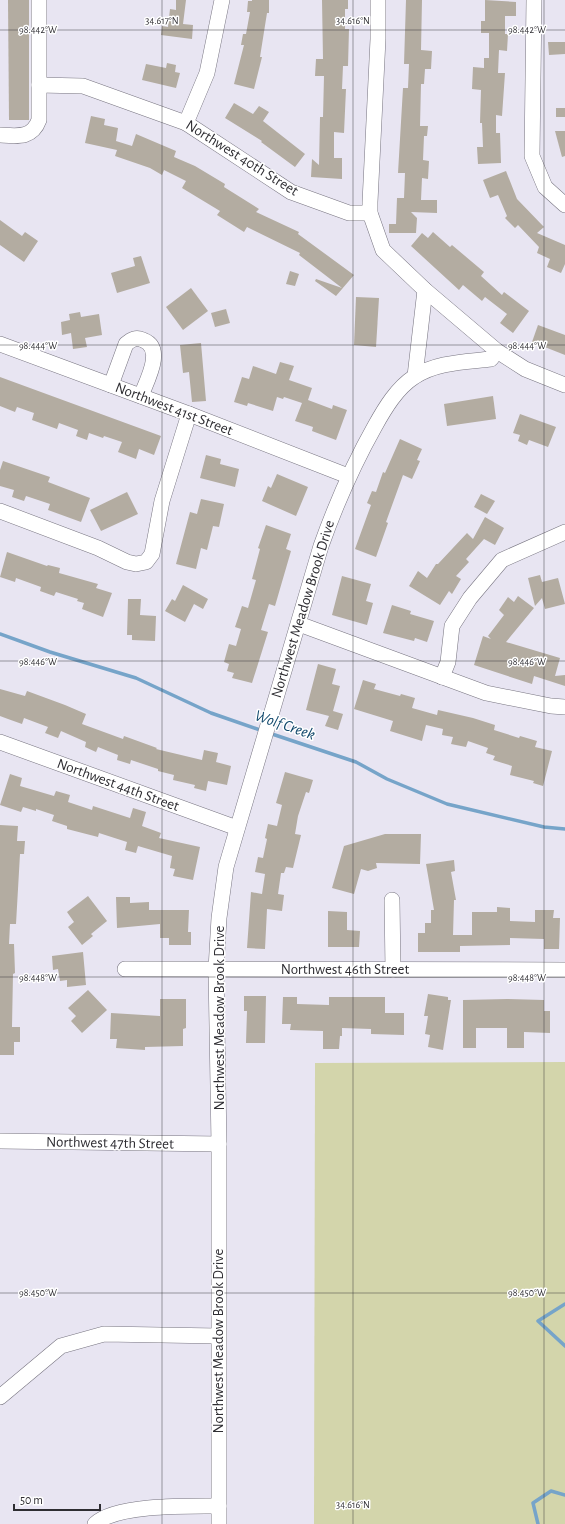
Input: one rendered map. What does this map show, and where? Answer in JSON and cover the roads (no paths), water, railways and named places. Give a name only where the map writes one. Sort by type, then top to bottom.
[{"type":"street","points":[[0,135],[23,136],[32,133],[39,120],[40,0]]},
{"type":"street","points":[[186,123],[207,74],[222,0]]},
{"type":"street","points":[[378,0],[378,39],[370,213],[383,250],[425,290],[497,351],[525,369],[565,385]]},
{"type":"street","points":[[534,0],[532,156],[545,187],[565,205]]},
{"type":"street","name":"Northwest 40th Street","points":[[39,86],[83,86],[186,123],[291,192],[349,213],[370,213]]},
{"type":"street","points":[[415,376],[425,290]]},
{"type":"street","points":[[111,385],[126,344],[130,340],[138,338],[148,342],[154,349],[154,358],[141,396]]},
{"type":"street","name":"Northwest 41st Street","points":[[0,344],[189,414],[348,476]]},
{"type":"street","name":"Northwest Meadow Brook Drive","points":[[219,1524],[219,1144],[216,969],[226,868],[334,507],[348,476],[383,413],[401,387],[415,376],[437,367],[491,359],[497,351]]},
{"type":"street","points":[[0,511],[98,548],[127,562],[136,564],[146,562],[152,554],[162,501],[189,414]]},
{"type":"street","points":[[442,677],[448,662],[452,626],[470,598],[502,560],[565,532]]},
{"type":"street","points":[[299,624],[486,693],[551,706],[565,707]]},
{"type":"street","name":"Northwest 44th Street","points":[[0,742],[237,828]]},
{"type":"street","points":[[392,900],[393,970]]},
{"type":"street","name":"Northwest 46th Street","points":[[125,969],[565,970]]},
{"type":"street","name":"Northwest 47th Street","points":[[0,1141],[219,1144]]},
{"type":"street","points":[[0,1397],[61,1346],[104,1334],[218,1336]]},
{"type":"street","points":[[95,1524],[126,1511],[175,1506],[219,1506]]},
{"type":"waterway","name":"Wolf Creek","points":[[0,634],[50,652],[136,678],[211,713],[263,731]]},
{"type":"waterway","name":"Wolf Creek","points":[[269,733],[356,762],[387,779],[447,804],[544,827],[565,829]]},
{"type":"waterway","points":[[565,1304],[538,1321],[565,1346]]},
{"type":"waterway","points":[[538,1524],[533,1503],[551,1491],[565,1495]]}]
